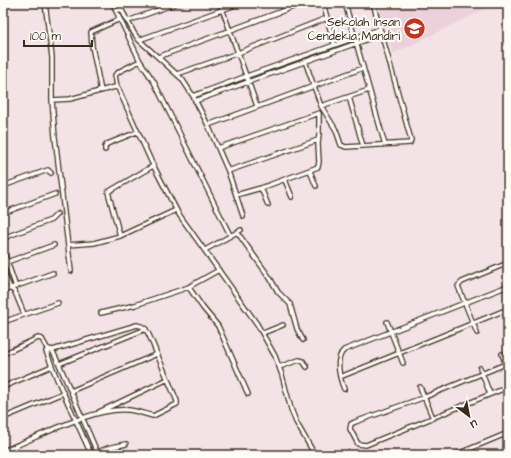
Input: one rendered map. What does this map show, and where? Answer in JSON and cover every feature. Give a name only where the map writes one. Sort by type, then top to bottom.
[{"type":"street","points":[[45,3],[52,57],[52,100],[55,137],[71,271]]},
{"type":"street","points":[[113,3],[140,61],[154,82],[230,235]]},
{"type":"street","points":[[118,3],[139,40],[177,74],[193,96],[208,125],[228,171],[243,216]]},
{"type":"street","points":[[128,21],[177,3]]},
{"type":"street","points":[[220,3],[257,106]]},
{"type":"street","points":[[139,40],[241,3]]},
{"type":"street","points":[[158,57],[304,3]]},
{"type":"street","points":[[323,3],[334,44]]},
{"type":"street","points":[[345,3],[385,145]]},
{"type":"street","points":[[305,61],[323,111],[336,130],[341,145],[346,147],[410,143],[411,140],[373,3]]},
{"type":"street","points":[[116,11],[121,9]]},
{"type":"street","points":[[177,74],[238,53],[327,18]]},
{"type":"street","points":[[101,91],[92,46],[91,32],[120,19]]},
{"type":"street","points":[[193,96],[334,44],[380,29]]},
{"type":"street","points":[[195,101],[382,34]]},
{"type":"street","points":[[140,61],[120,70],[115,75],[117,87],[153,166],[176,210],[263,333],[275,356],[296,422],[314,455]]},
{"type":"street","points":[[287,62],[289,67]]},
{"type":"street","points":[[208,125],[363,68]]},
{"type":"street","points":[[52,100],[70,99],[117,87]]},
{"type":"street","points":[[321,106],[369,90]]},
{"type":"street","points":[[349,97],[363,146]]},
{"type":"street","points":[[218,148],[323,111]]},
{"type":"street","points":[[236,195],[285,180],[316,168],[319,164],[319,113]]},
{"type":"street","points":[[105,150],[107,144],[138,132]]},
{"type":"street","points":[[228,171],[318,140]]},
{"type":"street","points":[[120,236],[108,192],[153,166]]},
{"type":"street","points":[[3,186],[48,170],[51,173]]},
{"type":"street","points":[[310,171],[316,186]]},
{"type":"street","points":[[285,180],[292,197]]},
{"type":"street","points":[[261,188],[268,206]]},
{"type":"street","points":[[3,213],[55,194]]},
{"type":"street","points":[[68,245],[94,243],[120,236],[176,210]]},
{"type":"street","points":[[3,238],[51,220],[57,214]]},
{"type":"street","points":[[204,250],[239,231],[268,274],[278,292],[290,304],[297,329],[303,340]]},
{"type":"street","points":[[7,262],[54,245]]},
{"type":"street","points":[[3,250],[16,286],[15,292]]},
{"type":"street","points":[[477,333],[458,288],[460,283],[508,263]]},
{"type":"street","points":[[3,270],[10,288],[15,292],[24,314]]},
{"type":"street","points":[[101,313],[135,305],[189,287],[219,270]]},
{"type":"street","points":[[3,291],[53,273]]},
{"type":"street","points":[[344,389],[340,377],[340,355],[342,352],[508,286]]},
{"type":"street","points":[[189,287],[203,308],[218,326],[248,394]]},
{"type":"street","points":[[3,322],[58,303]]},
{"type":"street","points":[[340,377],[508,309]]},
{"type":"street","points":[[387,322],[403,363]]},
{"type":"street","points":[[3,451],[82,418],[112,411],[129,410],[153,416],[176,406],[178,403],[146,329],[143,327],[137,325],[46,352]]},
{"type":"street","points":[[263,333],[283,325]]},
{"type":"street","points":[[59,364],[146,329]]},
{"type":"street","points":[[3,354],[40,338],[42,339],[47,348],[52,350],[59,364],[97,452]]},
{"type":"street","points":[[47,348],[46,352],[90,455],[108,448],[126,444]]},
{"type":"street","points":[[71,391],[157,354]]},
{"type":"street","points":[[502,354],[507,363],[508,371]]},
{"type":"street","points":[[279,367],[299,360],[303,361],[307,368]]},
{"type":"street","points":[[507,363],[425,397],[355,422],[351,424],[350,429],[358,444],[363,445],[508,387]]},
{"type":"street","points":[[3,387],[52,366]]},
{"type":"street","points":[[480,368],[490,394]]},
{"type":"street","points":[[57,379],[64,376]]},
{"type":"street","points":[[93,415],[168,379]]},
{"type":"street","points":[[420,386],[433,418]]},
{"type":"street","points":[[3,418],[63,393]]},
{"type":"street","points":[[455,455],[508,433]]},
{"type":"shaded area","name":"Sekolah Insan Cendekia Mandiri","points":[[378,3],[497,3],[393,54]]},
{"type":"place","name":"Sekolah Insan Cendekia Mandiri","points":[[415,29]]}]
